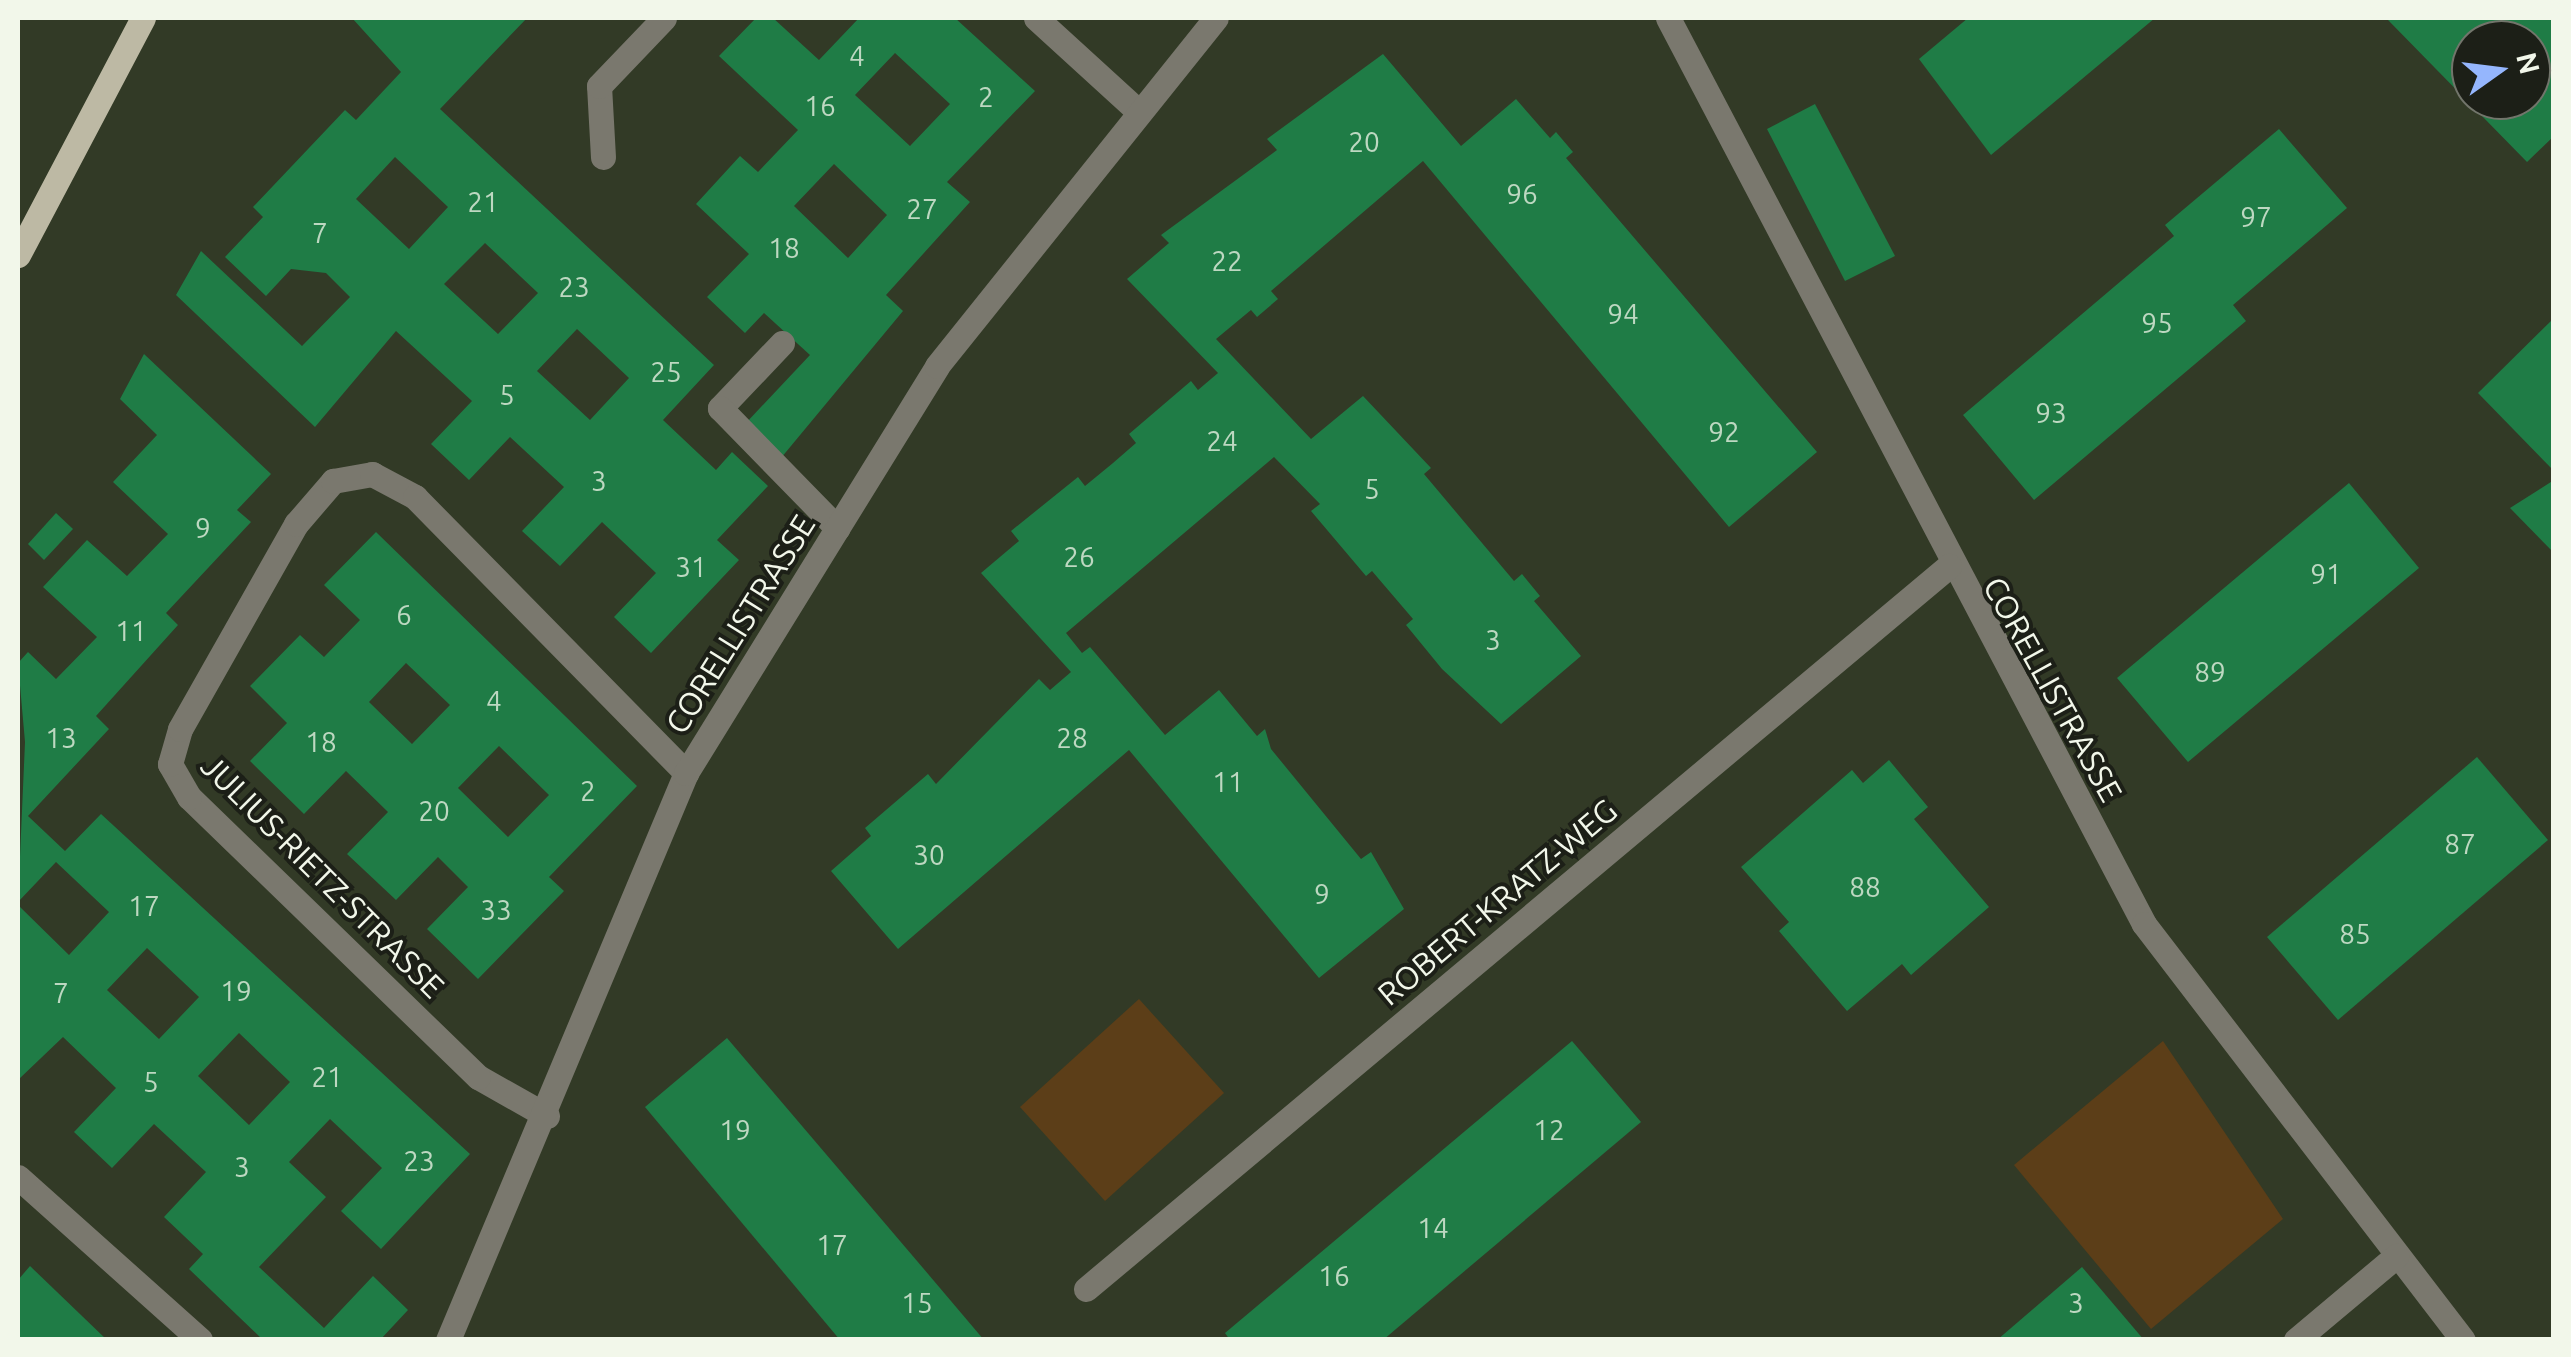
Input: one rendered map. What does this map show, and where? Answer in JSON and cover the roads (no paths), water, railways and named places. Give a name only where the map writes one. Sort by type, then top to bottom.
[{"type":"main road","points":[[18,255],[142,18]]},
{"type":"street","points":[[603,158],[600,86],[664,18]]},
{"type":"street","points":[[1036,18],[1138,111]]},
{"type":"street","name":"CORELLISTRASSE","points":[[448,1340],[547,1116],[686,773],[937,366],[1216,18]]},
{"type":"street","name":"CORELLISTRASSE","points":[[1668,18],[1949,566],[2144,924],[2463,1340]]},
{"type":"street","points":[[782,344],[720,408],[837,528]]},
{"type":"street","name":"JULIUS-RIETZ-STRASSE","points":[[547,1116],[478,1077],[189,797],[170,764],[180,729],[296,524],[334,480],[372,474],[415,496],[686,773]]},
{"type":"street","name":"ROBERT-KRATZ-WEG","points":[[1086,1289],[1949,566]]},
{"type":"street","points":[[18,1177],[200,1340]]},
{"type":"street","points":[[2296,1340],[2396,1256]]}]
